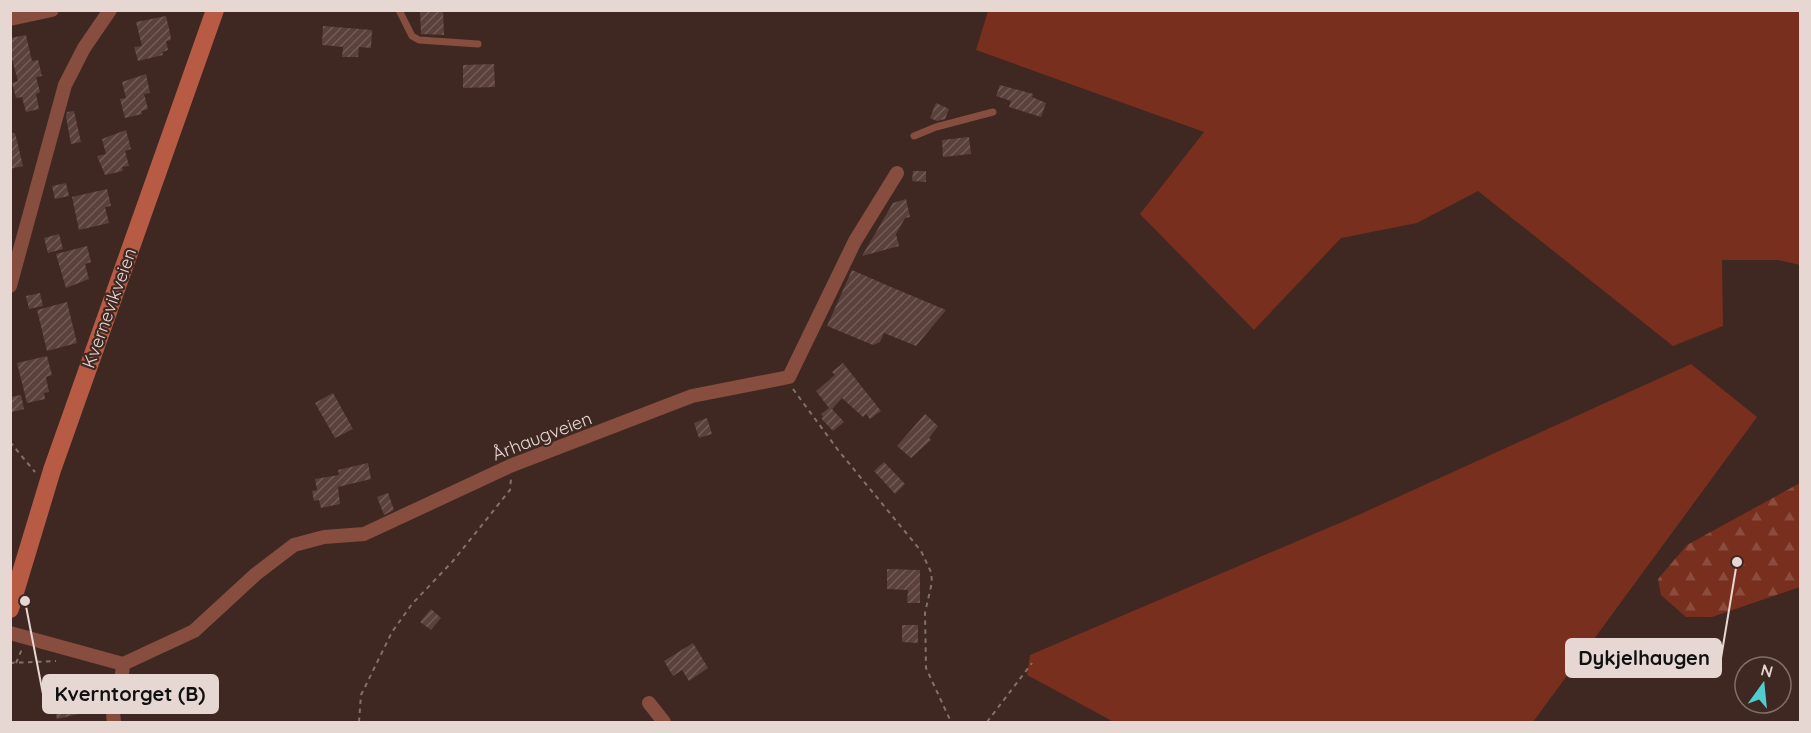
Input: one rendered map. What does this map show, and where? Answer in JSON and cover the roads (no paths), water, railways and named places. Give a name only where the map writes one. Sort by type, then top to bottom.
[{"type":"main road","name":"Kvernevikveien","points":[[10,609],[52,470],[215,10]]},
{"type":"street","points":[[10,19],[52,10]]},
{"type":"street","points":[[10,286],[65,85],[78,58],[110,10]]},
{"type":"street","name":"Århaugveien","points":[[123,664],[194,631],[256,574],[294,545],[324,537],[364,534],[510,466],[692,396],[789,377],[855,241],[897,174]]},
{"type":"street","points":[[10,633],[123,664],[122,679],[112,714],[114,723]]},
{"type":"street","points":[[649,703],[664,723]]},
{"type":"lane","points":[[399,10],[412,36],[419,40],[478,44]]},
{"type":"lane","points":[[914,136],[936,127],[993,112]]},
{"type":"place","name":"Dykjelhaugen","points":[[1737,562]]},
{"type":"place","name":"Kverntorget (B)","points":[[25,601]]}]
